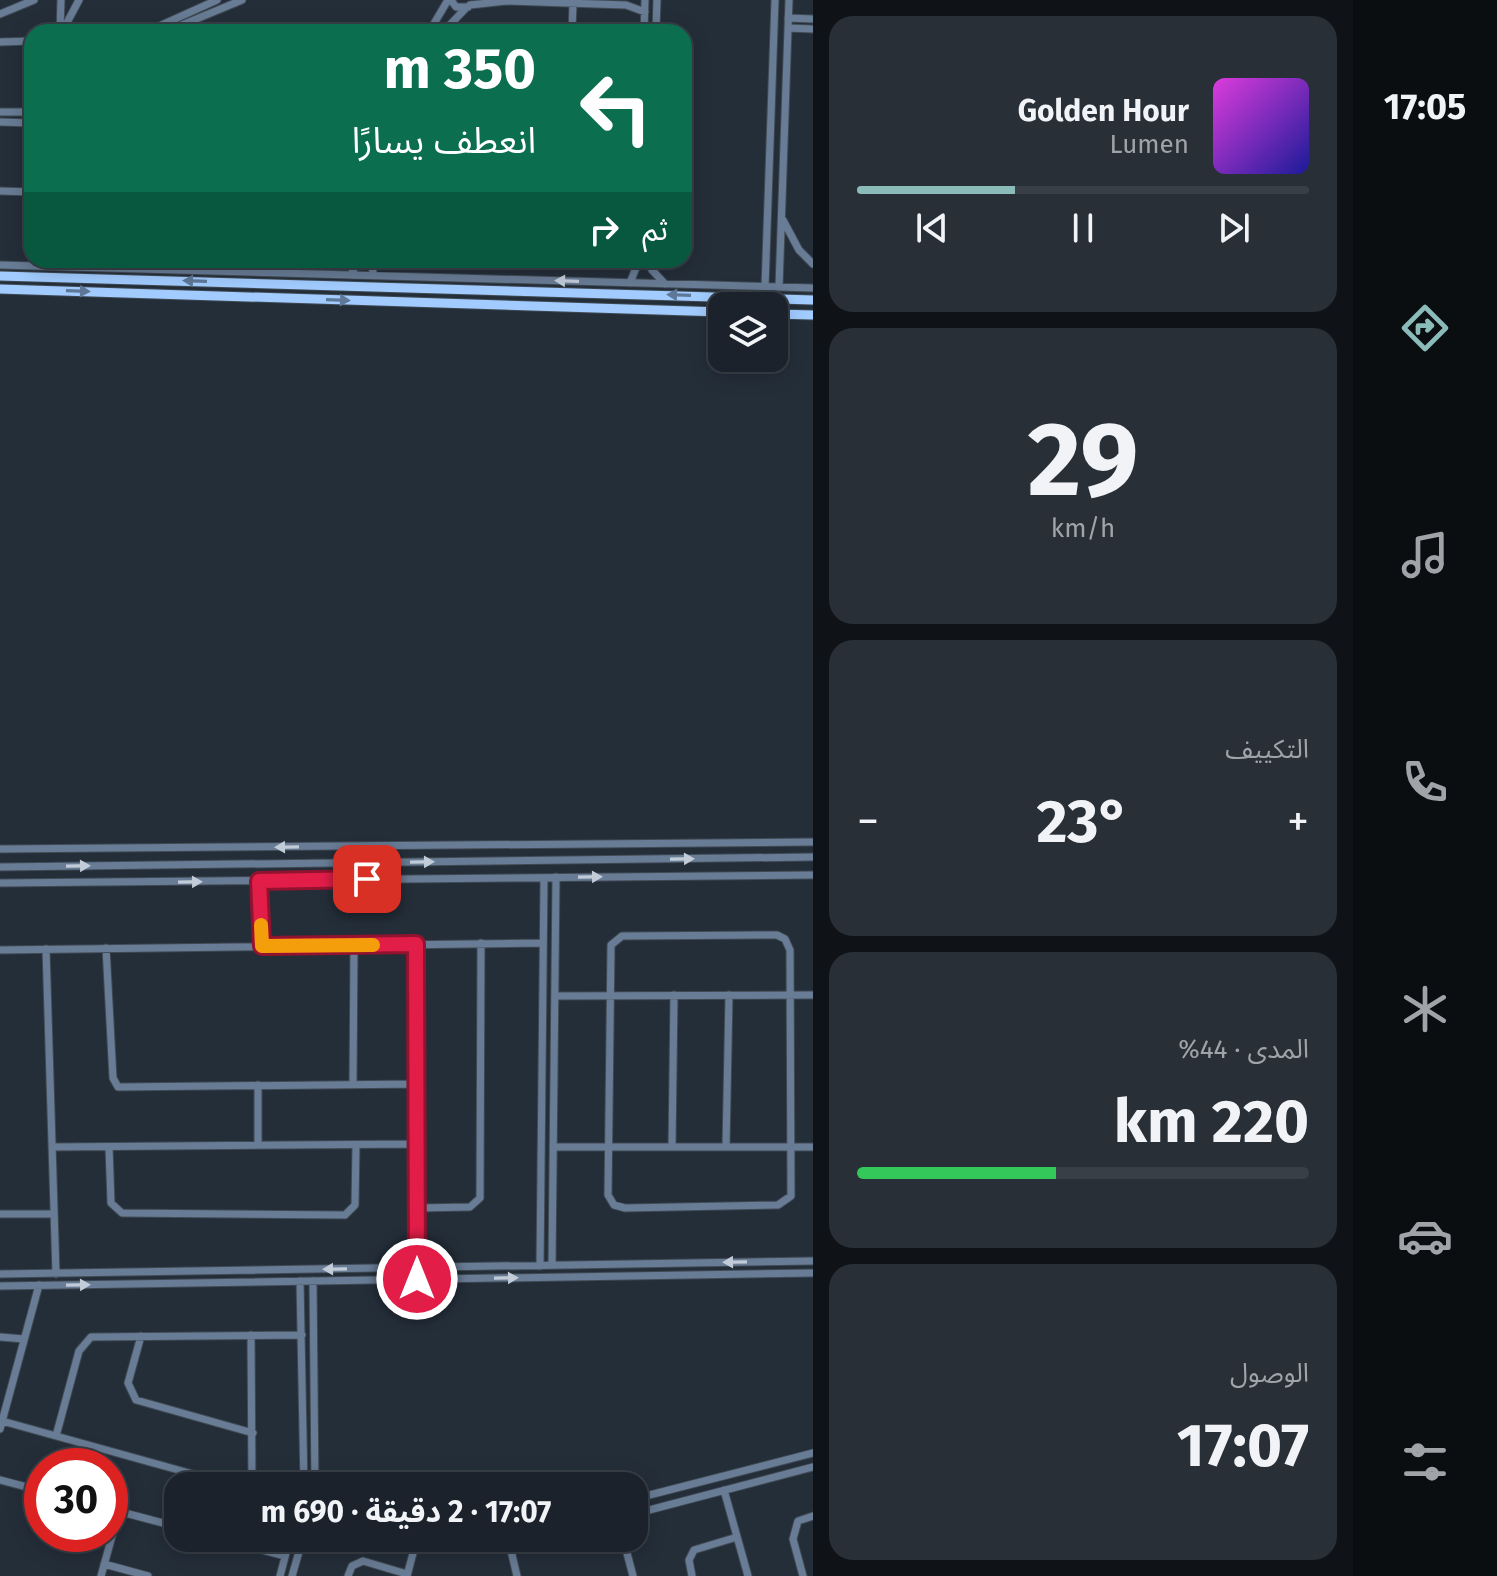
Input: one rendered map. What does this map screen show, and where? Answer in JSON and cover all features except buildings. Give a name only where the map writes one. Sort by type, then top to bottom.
[{"type":"main road","points":[[0,276],[645,288],[708,293]]},
{"type":"main road","points":[[779,287],[779,292]]},
{"type":"main road","points":[[0,289],[708,312]]},
{"type":"main road","points":[[788,299],[813,300]]},
{"type":"main road","points":[[788,314],[813,315]]},
{"type":"street","points":[[0,14],[34,0]]},
{"type":"street","points":[[61,0],[61,24]]},
{"type":"street","points":[[66,24],[79,0]]},
{"type":"street","points":[[164,24],[217,0]]},
{"type":"street","points":[[184,24],[242,0]]},
{"type":"street","points":[[434,24],[450,0],[456,7],[506,1],[626,5],[645,12]]},
{"type":"street","points":[[644,24],[645,0]]},
{"type":"street","points":[[656,24],[657,0]]},
{"type":"street","points":[[765,287],[775,0]]},
{"type":"street","points":[[779,287],[789,0]]},
{"type":"street","points":[[572,24],[573,3]]},
{"type":"street","points":[[451,24],[470,4]]},
{"type":"street","points":[[788,18],[813,19]]},
{"type":"street","points":[[788,28],[813,29]]},
{"type":"street","points":[[0,42],[24,41]]},
{"type":"street","points":[[0,112],[24,112]]},
{"type":"street","points":[[0,122],[24,123]]},
{"type":"street","points":[[0,191],[24,192]]},
{"type":"street","points":[[782,217],[799,250],[813,264]]},
{"type":"street","points":[[767,247],[773,251],[780,248]]},
{"type":"street","points":[[0,265],[24,266]]},
{"type":"street","points":[[114,268],[630,283],[645,288],[665,284],[813,288]]},
{"type":"street","points":[[351,275],[354,268]]},
{"type":"street","points":[[372,268],[374,276]]},
{"type":"street","points":[[630,283],[636,268]]},
{"type":"street","points":[[652,268],[665,284]]},
{"type":"street","points":[[0,849],[813,842]]},
{"type":"street","points":[[0,867],[813,857]]},
{"type":"street","points":[[0,883],[813,875]]},
{"type":"street","points":[[552,1265],[556,877]]},
{"type":"street","points":[[540,1266],[544,878]]},
{"type":"street","points":[[259,881],[262,946]]},
{"type":"street","points":[[777,935],[787,942],[791,995],[792,1193],[782,1204],[625,1208],[614,1205],[608,1195],[609,996],[608,951],[619,937],[777,935]]},
{"type":"street","points":[[417,1208],[470,1207],[480,1198],[481,943]]},
{"type":"street","points":[[0,950],[543,943]]},
{"type":"street","points":[[416,944],[417,1279]]},
{"type":"street","points":[[353,1084],[354,945]]},
{"type":"street","points":[[106,948],[113,1078],[116,1086],[129,1089],[417,1084]]},
{"type":"street","points":[[46,949],[56,1274]]},
{"type":"street","points":[[672,1147],[674,995]]},
{"type":"street","points":[[726,1147],[729,995]]},
{"type":"street","points":[[555,996],[813,995]]},
{"type":"street","points":[[258,1085],[258,1145]]},
{"type":"street","points":[[52,1147],[417,1144]]},
{"type":"street","points":[[109,1147],[111,1203],[119,1212],[345,1215],[355,1205],[356,1145]]},
{"type":"street","points":[[553,1147],[813,1147]]},
{"type":"street","points":[[0,1214],[54,1214]]},
{"type":"street","points":[[0,1274],[813,1261]]},
{"type":"street","points":[[0,1286],[813,1273]]},
{"type":"street","points":[[300,1281],[304,1472]]},
{"type":"street","points":[[313,1281],[315,1472]]},
{"type":"street","points":[[39,1285],[1,1425],[56,1436],[186,1472]]},
{"type":"street","points":[[251,1335],[252,1472]]},
{"type":"street","points":[[56,1436],[84,1342],[95,1336],[302,1335]]},
{"type":"street","points":[[141,1336],[128,1383],[136,1400],[253,1433]]},
{"type":"street","points":[[0,1337],[24,1339]]},
{"type":"street","points":[[648,1495],[813,1453]]},
{"type":"street","points":[[648,1510],[813,1467]]},
{"type":"street","points":[[0,1480],[24,1486]]},
{"type":"street","points":[[724,1490],[748,1576]]},
{"type":"street","points":[[128,1514],[164,1523]]},
{"type":"street","points":[[813,1516],[798,1521],[792,1534],[805,1576],[813,1574]]},
{"type":"street","points":[[692,1576],[689,1560],[694,1550],[737,1537]]},
{"type":"street","points":[[101,1576],[106,1552]]},
{"type":"street","points":[[273,1552],[285,1556]]},
{"type":"street","points":[[280,1576],[286,1552]]},
{"type":"street","points":[[292,1576],[299,1552]]},
{"type":"street","points":[[348,1576],[354,1564],[363,1561],[407,1575],[413,1552]]},
{"type":"street","points":[[511,1552],[517,1576]]},
{"type":"street","points":[[627,1552],[633,1576]]},
{"type":"street","points":[[104,1564],[148,1576]]},
{"type":"slow traffic","points":[[261,925],[262,946],[373,945]]},
{"type":"route","points":[[367,879],[259,881],[262,946],[416,944],[417,1279]]}]
